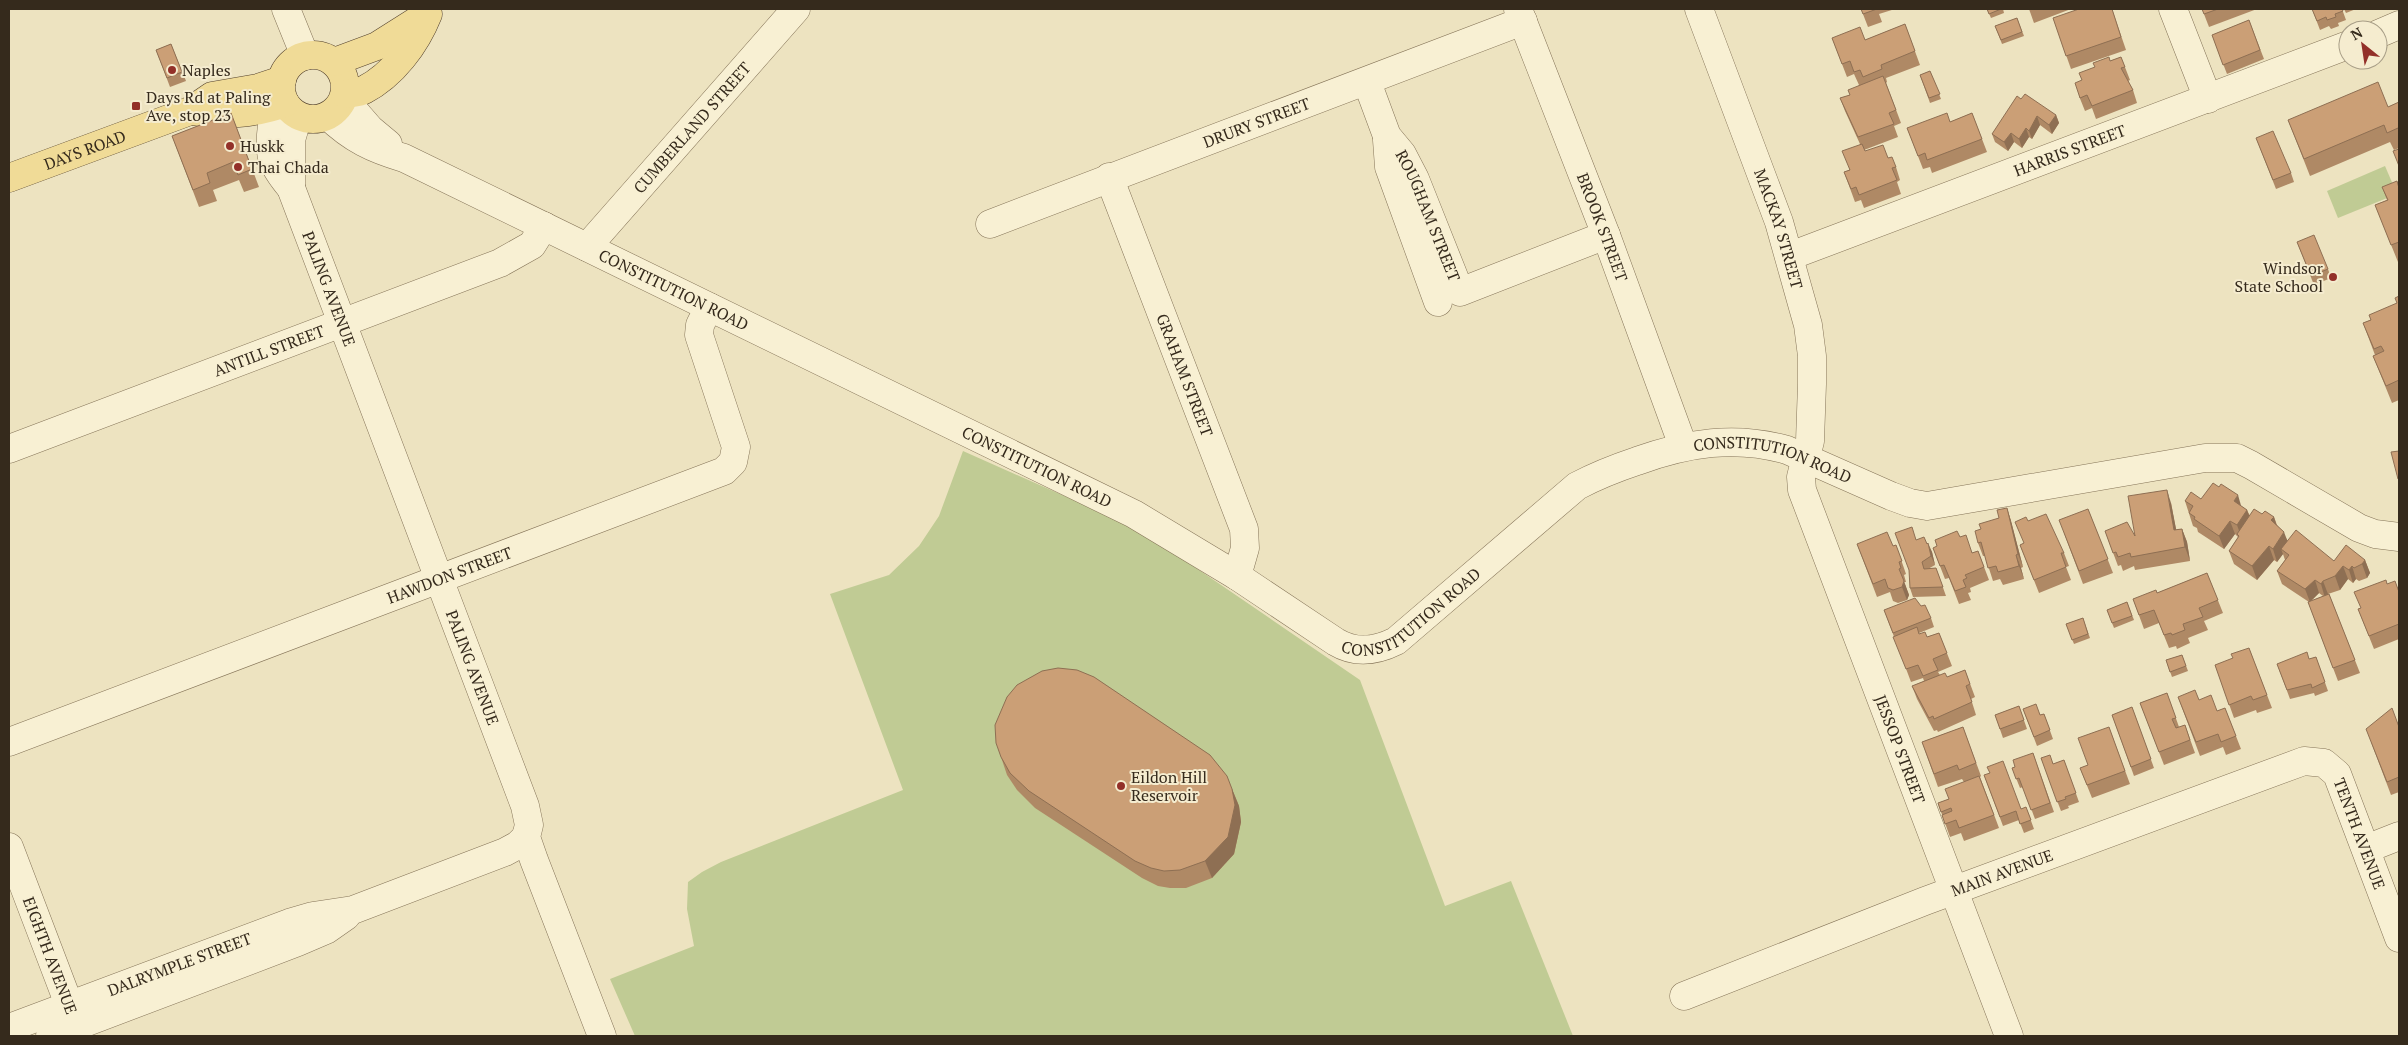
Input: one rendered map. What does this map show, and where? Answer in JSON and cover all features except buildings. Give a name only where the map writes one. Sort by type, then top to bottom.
[{"type":"main road","points":[[334,62],[377,46],[430,12]]},
{"type":"main road","points":[[339,103],[344,76],[334,62],[315,55],[305,56],[290,64],[289,102],[313,119],[380,80],[418,38],[430,12]]},
{"type":"main road","name":"DAYS ROAD","points":[[9,178],[190,110],[208,114],[265,111],[289,102]]},
{"type":"street","points":[[286,9],[305,56]]},
{"type":"street","name":"CUMBERLAND STREET","points":[[587,247],[796,9]]},
{"type":"street","name":"MACKAY STREET","points":[[1699,9],[1790,256],[1808,325],[1812,356],[1810,441],[1806,458]]},
{"type":"street","points":[[2173,9],[2208,99]]},
{"type":"street","name":"DRURY STREET","points":[[990,224],[1109,177],[1367,82],[1521,15]]},
{"type":"street","name":"BROOK STREET","points":[[1521,15],[1606,235],[1683,446]]},
{"type":"street","name":"HARRIS STREET","points":[[1790,256],[2338,49]]},
{"type":"street","name":"ROUGHAM STREET","points":[[1367,82],[1387,136],[1386,154],[1389,167],[1451,299],[1606,235]]},
{"type":"street","name":"PALING AVENUE","points":[[289,102],[291,188],[525,806],[529,825],[526,837],[548,900],[602,1036]]},
{"type":"street","name":"CONSTITUTION ROAD","points":[[339,103],[404,158],[1134,514],[1238,576],[1344,647],[1371,650],[1396,641],[1576,486],[1608,471],[1683,446],[1723,441],[1758,444],[1787,450],[1890,496],[1910,504],[1927,506],[2205,458],[2237,458],[2264,471],[2359,528],[2375,534],[2399,537]]},
{"type":"street","name":"GRAHAM STREET","points":[[1109,177],[1244,529],[1245,548],[1238,576]]},
{"type":"street","name":"ANTILL STREET","points":[[9,449],[514,257],[532,245],[544,226]]},
{"type":"street","name":"HAWDON STREET","points":[[9,742],[718,475],[729,467],[736,455],[735,440],[699,335],[700,325],[709,307]]},
{"type":"street","name":"JESSOP STREET","points":[[1806,458],[1801,481],[1804,495],[2009,1036]]},
{"type":"street","name":"MAIN AVENUE","points":[[1684,996],[1924,901],[2295,763],[2304,761],[2324,763]]},
{"type":"street","name":"TENTH AVENUE","points":[[2324,763],[2337,774],[2399,938]]},
{"type":"street","points":[[2366,849],[2399,836]]},
{"type":"street","name":"DALRYMPLE STREET","points":[[50,1036],[75,1023],[298,942],[335,925],[354,910],[505,852],[518,845],[526,837]]},
{"type":"street","name":"EIGHTH AVENUE","points":[[9,847],[75,1023]]},
{"type":"street","name":"DALRYMPLE STREET","points":[[9,1028],[75,1023]]},
{"type":"green space","points":[[2385,166],[2397,194],[2338,218],[2327,191]]},
{"type":"green space","points":[[963,451],[1139,529],[1360,680],[1445,906],[1511,881],[1573,1036],[635,1036],[610,979],[694,946],[687,909],[688,882],[721,862],[903,790],[830,594],[889,575],[919,546],[939,516]]},
{"type":"place","name":"Naples","points":[[172,70]]},
{"type":"place","name":"Days Rd at Paling Ave, stop 23","points":[[136,106]]},
{"type":"place","name":"Huskk","points":[[230,146]]},
{"type":"place","name":"Thai Chada","points":[[238,167]]},
{"type":"place","name":"Windsor State School","points":[[2333,277]]},
{"type":"place","name":"Eildon Hill Reservoir","points":[[1121,786]]}]
